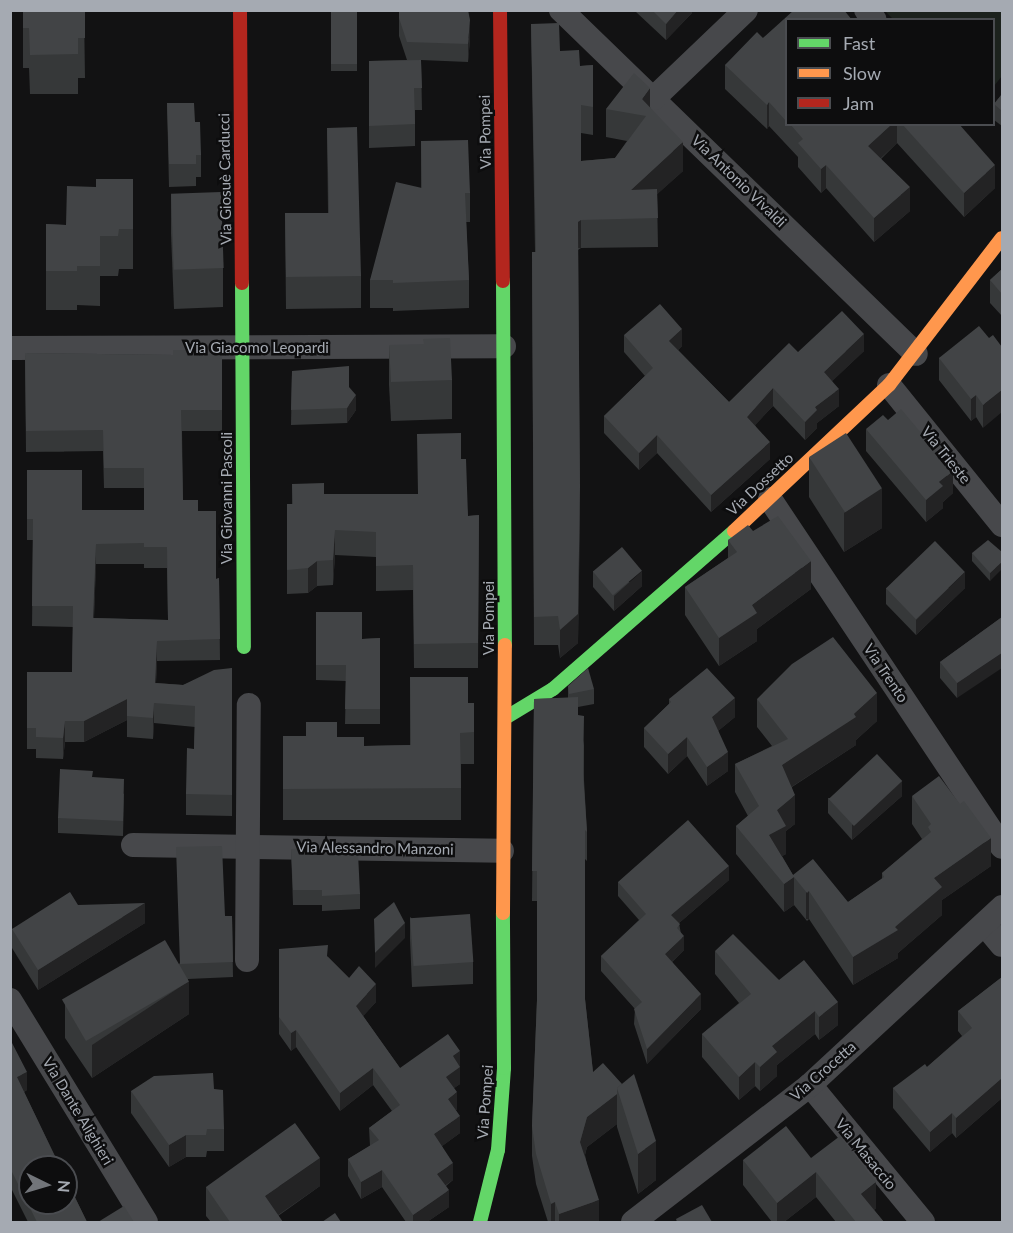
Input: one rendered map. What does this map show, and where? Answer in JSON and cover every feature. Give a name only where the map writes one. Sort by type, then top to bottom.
[{"type":"street","name":"Via Giosuè Carducci","points":[[240,10],[244,348]]},
{"type":"street","name":"Via Pompei","points":[[480,1222],[498,1150],[504,1068],[502,850],[505,718],[504,346],[500,10]]},
{"type":"street","name":"Via Antonio Vivaldi","points":[[561,10],[915,354]]},
{"type":"street","points":[[654,98],[746,10]]},
{"type":"street","name":"Via Dossetto","points":[[505,718],[553,689],[770,499],[889,385],[1002,238]]},
{"type":"street","name":"Via Giacomo Leopardi","points":[[10,348],[504,346]]},
{"type":"street","name":"Via Giovanni Pascoli","points":[[244,348],[244,647]]},
{"type":"street","name":"Via Trieste","points":[[889,385],[1002,525]]},
{"type":"street","name":"Via Trento","points":[[770,499],[1002,847]]},
{"type":"street","points":[[247,960],[249,705]]},
{"type":"street","name":"Via Alessandro Manzoni","points":[[133,845],[502,850]]},
{"type":"street","name":"Via Crocetta","points":[[633,1222],[810,1085],[1002,908]]},
{"type":"street","points":[[985,925],[1002,945]]},
{"type":"street","name":"Via Dante Alighieri","points":[[10,1000],[146,1222]]},
{"type":"street","name":"Via Masaccio","points":[[810,1085],[923,1222]]},
{"type":"shaded area","points":[[885,11],[1002,11],[1002,76],[995,85],[995,18],[892,18]]},
{"type":"building","points":[[23,10],[85,10],[85,38],[78,38],[78,54],[30,55],[29,28],[23,28]]},
{"type":"building","points":[[331,10],[357,10],[357,64],[331,64]]},
{"type":"building","points":[[399,10],[468,10],[470,20],[468,44],[407,42],[399,18]]},
{"type":"building","points":[[652,10],[678,10],[666,24]]},
{"type":"building","points":[[794,10],[844,10],[850,18],[785,18]]},
{"type":"building","points":[[785,18],[785,120],[769,102],[767,105],[725,65],[757,32],[763,38]]},
{"type":"building","points":[[559,23],[560,51],[579,50],[580,66],[593,65],[593,107],[581,105],[581,161],[615,158],[646,116],[606,109],[634,73],[650,88],[642,99],[683,142],[631,190],[657,189],[658,218],[581,220],[578,222],[580,486],[578,614],[560,630],[558,616],[534,617],[532,252],[536,252],[531,24]]},
{"type":"building","points":[[421,60],[422,88],[414,88],[415,124],[369,126],[369,61]]},
{"type":"building","points":[[1002,94],[1002,111],[995,103]]},
{"type":"building","points":[[167,103],[194,103],[195,122],[200,122],[201,155],[196,155],[196,164],[169,164]]},
{"type":"building","points":[[792,126],[890,126],[868,146],[910,187],[874,218],[826,165],[821,169],[798,143],[803,139]]},
{"type":"building","points":[[904,126],[961,126],[995,165],[964,193]]},
{"type":"building","points":[[357,127],[361,276],[286,277],[285,213],[329,213],[327,128]]},
{"type":"building","points":[[468,140],[470,193],[465,193],[469,280],[393,283],[393,280],[370,280],[396,182],[422,188],[421,141]]},
{"type":"building","points":[[96,179],[133,179],[133,229],[119,229],[118,236],[100,236],[100,266],[77,266],[77,271],[46,271],[46,224],[66,225],[67,186],[96,187]]},
{"type":"building","points":[[221,192],[224,268],[174,270],[171,194]]},
{"type":"building","points":[[1002,269],[1002,294],[990,280]]},
{"type":"building","points":[[660,304],[682,329],[669,341],[729,402],[789,343],[798,352],[842,311],[864,334],[824,372],[839,389],[815,407],[817,410],[805,422],[773,388],[747,417],[770,442],[711,495],[657,435],[639,453],[604,416],[653,368],[624,335]]},
{"type":"building","points":[[979,326],[989,338],[993,335],[1002,347],[1002,390],[983,405],[976,395],[971,399],[939,358]]},
{"type":"building","points":[[450,338],[452,380],[391,382],[389,345],[424,344],[423,339]]},
{"type":"building","points":[[173,350],[196,350],[197,354],[222,354],[222,410],[181,410],[183,500],[198,500],[198,511],[216,511],[216,579],[219,578],[220,639],[157,641],[155,683],[183,685],[214,670],[232,668],[232,795],[186,794],[187,748],[194,749],[195,706],[154,703],[153,718],[127,716],[127,699],[84,721],[65,721],[63,738],[36,737],[36,728],[27,728],[27,672],[72,672],[73,606],[32,606],[33,519],[27,519],[27,470],[82,470],[82,510],[144,510],[144,468],[104,468],[103,430],[26,431],[25,353],[173,355]],"holes":[[[144,543],[144,547],[167,547],[168,620],[93,618],[96,544]]]},
{"type":"building","points":[[349,366],[349,387],[356,395],[347,408],[291,410],[292,371]]},
{"type":"building","points":[[901,409],[953,471],[939,482],[943,486],[926,500],[866,429],[883,415],[888,420]]},
{"type":"building","points":[[461,433],[461,459],[466,459],[468,516],[479,515],[478,643],[414,644],[413,565],[376,566],[376,532],[335,530],[333,560],[317,561],[308,568],[287,570],[287,504],[293,504],[292,484],[324,483],[324,494],[418,494],[417,434]]},
{"type":"building","points":[[846,433],[882,488],[845,512],[809,457]]},
{"type":"building","points":[[778,516],[811,561],[752,605],[757,613],[719,638],[685,587],[737,552],[728,540],[748,525],[753,531]]},
{"type":"building","points":[[988,540],[1002,552],[1002,562],[990,573],[972,553]]},
{"type":"building","points":[[935,541],[965,572],[916,619],[886,588]]},
{"type":"building","points":[[622,547],[642,571],[613,595],[593,571]]},
{"type":"building","points":[[316,612],[362,612],[362,639],[380,638],[380,709],[345,709],[346,665],[316,665]]},
{"type":"building","points":[[1002,617],[1002,653],[957,683],[940,662]]},
{"type":"building","points":[[833,637],[877,693],[854,714],[856,717],[782,765],[795,795],[777,810],[786,826],[769,835],[793,875],[813,859],[848,902],[884,877],[882,873],[931,832],[928,827],[931,824],[912,796],[939,776],[960,804],[964,801],[991,838],[934,878],[942,887],[895,927],[898,930],[853,957],[809,891],[807,893],[794,877],[784,884],[736,826],[759,806],[735,764],[788,739],[757,699],[792,664]]},
{"type":"building","points":[[588,668],[594,689],[569,694],[568,686]]},
{"type":"building","points":[[707,668],[735,698],[712,717],[728,752],[707,767],[687,737],[668,754],[644,728],[671,702],[669,699]]},
{"type":"building","points":[[410,677],[468,677],[468,703],[474,703],[474,732],[460,733],[461,788],[283,789],[283,736],[306,736],[306,722],[337,722],[337,737],[364,737],[364,746],[411,745]]},
{"type":"building","points":[[578,697],[578,715],[584,716],[583,773],[587,832],[585,830],[585,999],[593,1072],[603,1063],[622,1084],[617,1088],[617,1094],[587,1117],[580,1142],[599,1200],[559,1214],[555,1202],[551,1204],[536,1154],[532,1126],[537,1000],[537,871],[532,871],[534,699]]},
{"type":"building","points":[[877,754],[902,781],[854,826],[829,799]]},
{"type":"building","points":[[60,769],[93,771],[92,777],[124,779],[123,821],[58,818]]},
{"type":"building","points":[[688,820],[729,866],[671,915],[680,924],[677,928],[684,936],[665,954],[701,994],[647,1049],[634,1009],[642,1002],[601,956],[646,914],[618,882]]},
{"type":"building","points":[[222,846],[225,916],[232,916],[233,962],[180,964],[176,847]]},
{"type":"building","points":[[324,848],[324,854],[358,853],[360,894],[322,896],[322,890],[293,890],[291,849]]},
{"type":"building","points":[[70,892],[78,905],[145,903],[38,970],[12,929]]},
{"type":"building","points":[[394,902],[405,923],[375,953],[374,919]]},
{"type":"building","points":[[470,914],[473,962],[413,966],[410,918]]},
{"type":"building","points":[[733,934],[779,980],[804,960],[838,1002],[819,1017],[815,1011],[772,1046],[777,1052],[760,1067],[755,1062],[739,1077],[702,1034],[751,994],[715,951]]},
{"type":"building","points":[[165,940],[189,982],[86,1041],[62,1000]]},
{"type":"building","points":[[328,945],[327,956],[349,978],[359,966],[376,984],[356,1006],[400,1068],[448,1034],[460,1051],[453,1056],[460,1067],[446,1077],[457,1092],[448,1099],[460,1116],[434,1134],[453,1163],[437,1174],[449,1190],[413,1215],[382,1170],[361,1182],[348,1159],[379,1140],[369,1128],[400,1105],[373,1068],[340,1093],[296,1030],[291,1033],[279,1017],[279,949]]},
{"type":"building","points":[[1002,977],[1002,1078],[956,1118],[952,1113],[930,1132],[893,1088],[925,1064],[927,1067],[972,1028],[958,1011]]},
{"type":"building","points":[[10,1039],[27,1072],[17,1077],[54,1155],[18,1155],[18,1184],[10,1168]]},
{"type":"building","points":[[213,1073],[214,1089],[223,1090],[224,1129],[207,1129],[206,1135],[186,1135],[169,1145],[131,1091],[154,1076]]},
{"type":"building","points":[[634,1074],[656,1141],[638,1154],[617,1088]]},
{"type":"building","points":[[295,1123],[320,1158],[265,1196],[283,1222],[230,1222],[206,1187]]},
{"type":"building","points":[[786,1126],[811,1158],[840,1136],[876,1182],[861,1194],[884,1222],[856,1222],[816,1172],[777,1203],[743,1160]]},
{"type":"building","points":[[78,1204],[87,1222],[37,1222],[34,1215],[78,1215]]},
{"type":"building","points":[[702,1205],[712,1222],[677,1222],[676,1219]]},
{"type":"building","points":[[124,1206],[134,1222],[98,1222]]},
{"type":"building","points":[[335,1213],[341,1222],[322,1222]]},
{"type":"traffic: fast","points":[[503,281],[505,645]]},
{"type":"traffic: fast","points":[[242,283],[244,647]]},
{"type":"traffic: fast","points":[[505,718],[553,689],[734,531]]},
{"type":"traffic: fast","points":[[480,1222],[498,1150],[504,1068],[503,913]]},
{"type":"traffic: slow","points":[[734,531],[889,385],[1002,238]]},
{"type":"traffic: slow","points":[[503,913],[505,645]]},
{"type":"traffic: jam","points":[[240,10],[242,283]]},
{"type":"traffic: jam","points":[[500,10],[503,281]]}]
